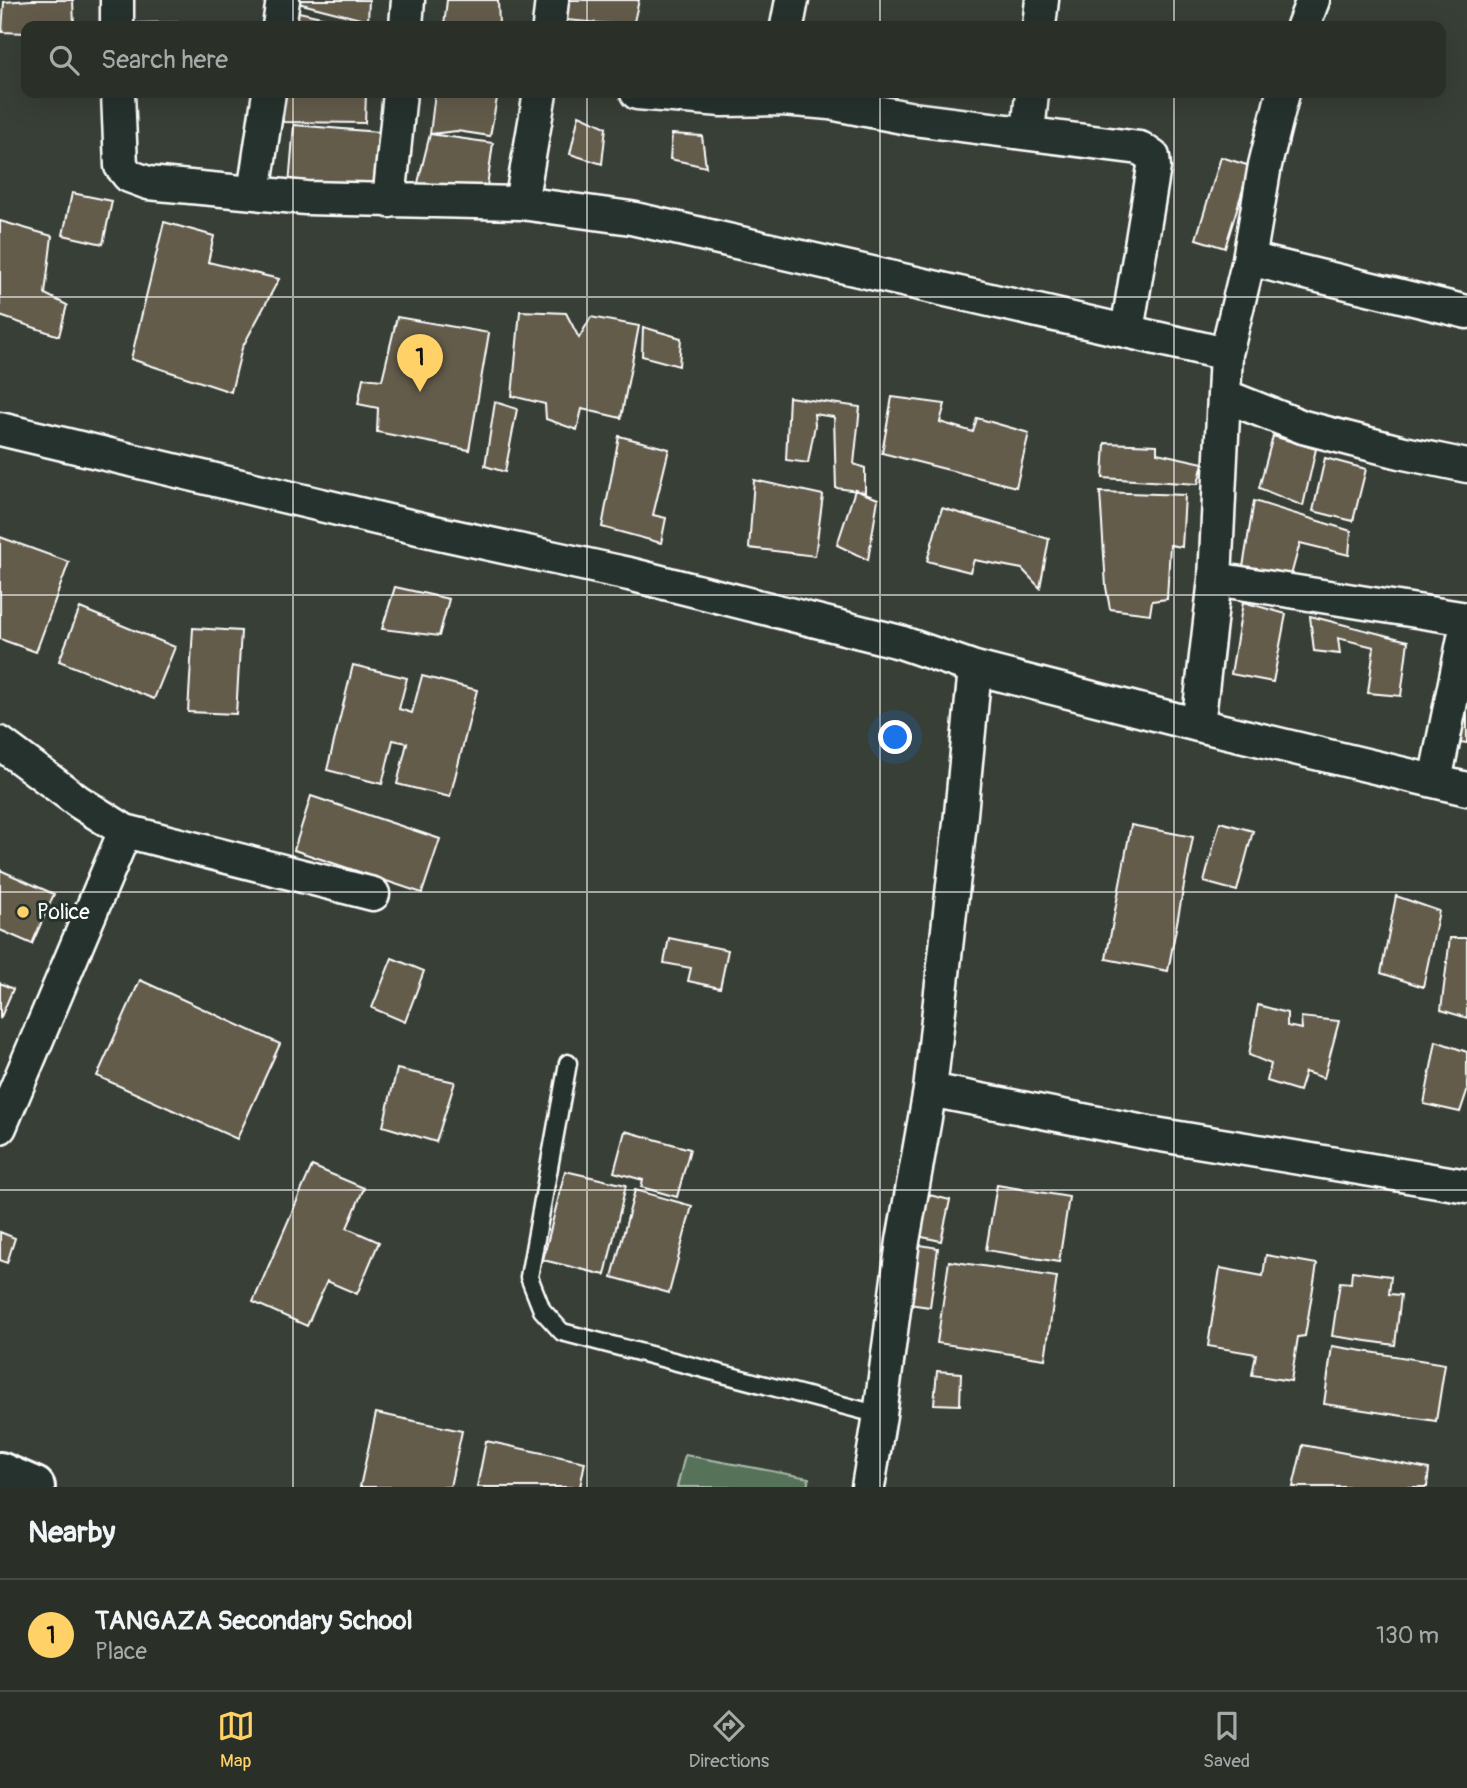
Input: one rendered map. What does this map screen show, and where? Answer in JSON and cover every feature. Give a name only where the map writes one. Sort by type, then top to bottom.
[{"type":"main road","points":[[0,1472],[35,1487]]},
{"type":"street","points":[[117,0],[117,21]]},
{"type":"street","points":[[280,21],[283,0]]},
{"type":"street","points":[[406,21],[408,0]]},
{"type":"street","points":[[550,21],[552,0]]},
{"type":"street","points":[[788,21],[792,0]]},
{"type":"street","points":[[1040,21],[1042,0]]},
{"type":"street","points":[[1306,21],[1313,0]]},
{"type":"street","points":[[118,98],[121,166],[129,176],[148,183],[306,198],[521,203],[631,219],[1226,354]]},
{"type":"street","points":[[254,193],[268,98]]},
{"type":"street","points":[[389,201],[399,98]]},
{"type":"street","points":[[521,203],[539,98]]},
{"type":"street","points":[[698,98],[752,98]]},
{"type":"street","points":[[796,98],[913,119],[1140,148],[1153,157],[1149,206],[1127,331]]},
{"type":"street","points":[[1028,133],[1032,98]]},
{"type":"street","points":[[1198,724],[1215,579],[1226,354],[1249,259],[1265,165],[1282,98]]},
{"type":"street","points":[[1249,259],[1467,311]]},
{"type":"street","points":[[1225,397],[1303,427],[1467,466]]},
{"type":"street","points":[[0,429],[439,533],[629,574],[900,642],[975,668],[1467,789]]},
{"type":"street","points":[[1215,579],[1467,621],[1435,781]]},
{"type":"street","points":[[868,1487],[903,1241],[930,1090],[975,668]]},
{"type":"street","points":[[0,743],[79,802],[125,831],[373,894]]},
{"type":"street","points":[[0,1127],[125,831]]},
{"type":"street","points":[[930,1090],[1149,1133],[1467,1186]]},
{"type":"lane","points":[[568,1063],[529,1277],[542,1310],[562,1332],[880,1415]]},
{"type":"green space","points":[[685,1455],[809,1478],[807,1487],[677,1487]]},
{"type":"building","points":[[73,0],[74,21],[21,21],[21,33],[2,32],[4,2]]},
{"type":"building","points":[[369,0],[368,21],[294,2]]},
{"type":"building","points":[[447,0],[498,0],[499,21],[445,21]]},
{"type":"building","points":[[557,0],[639,0],[634,21],[555,19]]},
{"type":"building","points":[[290,10],[339,21],[289,21]]},
{"type":"building","points":[[282,98],[366,98],[365,123],[283,122]]},
{"type":"building","points":[[434,98],[497,98],[490,136],[457,131],[430,134]]},
{"type":"building","points":[[579,115],[606,127],[602,164],[570,154]]},
{"type":"building","points":[[294,125],[378,132],[374,192],[289,185]]},
{"type":"building","points":[[430,134],[493,143],[486,194],[416,191]]},
{"type":"building","points":[[672,134],[702,136],[706,167],[670,159]]},
{"type":"building","points":[[1221,157],[1250,166],[1225,248],[1196,239]]},
{"type":"building","points":[[72,193],[112,201],[103,244],[63,235]]},
{"type":"building","points":[[0,221],[52,236],[45,294],[67,305],[59,336],[0,316]]},
{"type":"building","points":[[164,222],[214,236],[208,262],[279,279],[242,348],[231,392],[131,359]]},
{"type":"building","points":[[520,311],[566,313],[579,338],[591,317],[639,326],[621,418],[582,409],[577,430],[546,419],[545,404],[512,396]]},
{"type":"building","points":[[397,317],[489,333],[469,450],[377,432],[378,408],[358,404],[363,378],[382,380]]},
{"type":"building","points":[[643,327],[681,338],[679,366],[642,356]]},
{"type":"building","points":[[789,397],[860,407],[854,464],[865,468],[865,492],[836,488],[834,417],[814,414],[815,425],[808,463],[786,460]]},
{"type":"building","points":[[892,397],[945,404],[940,422],[973,432],[977,418],[1029,433],[1016,487],[882,453]]},
{"type":"building","points":[[495,402],[517,409],[505,472],[485,466]]},
{"type":"building","points":[[619,436],[669,449],[653,515],[666,518],[661,543],[602,527]]},
{"type":"building","points":[[1273,436],[1316,449],[1303,506],[1259,488]]},
{"type":"building","points":[[1105,443],[1157,445],[1157,453],[1203,463],[1198,484],[1103,478]]},
{"type":"building","points":[[1325,458],[1366,469],[1353,521],[1313,511]]},
{"type":"building","points":[[754,480],[823,495],[815,556],[749,548]]},
{"type":"building","points":[[855,490],[878,499],[868,560],[837,545]]},
{"type":"building","points":[[1100,492],[1185,495],[1182,547],[1170,545],[1167,599],[1152,601],[1150,614],[1110,609],[1106,587]]},
{"type":"building","points":[[1254,501],[1351,531],[1349,555],[1300,543],[1290,579],[1242,573]]},
{"type":"building","points":[[942,508],[1049,539],[1040,588],[1022,569],[974,560],[970,572],[927,561]]},
{"type":"building","points":[[0,537],[69,562],[36,652],[0,639]]},
{"type":"building","points":[[395,587],[449,599],[439,636],[382,629]]},
{"type":"building","points":[[1243,602],[1286,614],[1273,682],[1231,674]]},
{"type":"building","points":[[80,608],[175,647],[154,699],[59,661]]},
{"type":"building","points":[[1310,616],[1408,641],[1401,696],[1368,693],[1374,647],[1338,638],[1340,654],[1314,651]]},
{"type":"building","points":[[193,628],[241,631],[236,714],[188,712]]},
{"type":"building","points":[[353,665],[407,678],[399,709],[412,713],[422,676],[477,690],[450,797],[397,784],[407,743],[393,740],[382,784],[327,770]]},
{"type":"building","points":[[1467,706],[1467,743],[1460,742]]},
{"type":"building","points":[[311,796],[440,839],[422,893],[294,850]]},
{"type":"building","points":[[1220,822],[1253,831],[1237,891],[1204,882]]},
{"type":"building","points":[[1131,825],[1193,837],[1168,971],[1106,959]]},
{"type":"building","name":"Police","points":[[0,870],[54,894],[32,944],[0,930]]},
{"type":"building","points":[[1396,896],[1439,911],[1423,987],[1381,973]]},
{"type":"building","points":[[669,938],[728,950],[720,988],[688,981],[691,968],[664,963]]},
{"type":"building","points":[[1450,938],[1467,938],[1467,1018],[1441,1010]]},
{"type":"building","points":[[392,958],[424,971],[405,1022],[372,1008]]},
{"type":"building","points":[[140,980],[280,1044],[237,1139],[97,1076]]},
{"type":"building","points":[[0,983],[13,989],[0,1019]]},
{"type":"building","points":[[1258,1005],[1287,1013],[1287,1026],[1302,1029],[1301,1017],[1339,1021],[1324,1078],[1305,1072],[1299,1091],[1267,1081],[1271,1064],[1249,1055]]},
{"type":"building","points":[[1436,1041],[1467,1052],[1467,1091],[1460,1112],[1424,1104]]},
{"type":"building","points":[[397,1069],[455,1082],[436,1142],[383,1126]]},
{"type":"building","points":[[625,1131],[690,1149],[677,1197],[641,1187],[643,1180],[614,1172]]},
{"type":"building","points":[[312,1166],[364,1188],[347,1228],[379,1242],[357,1294],[327,1281],[307,1326],[253,1302]]},
{"type":"building","points":[[565,1171],[626,1185],[605,1275],[543,1260]]},
{"type":"building","points":[[997,1185],[1069,1197],[1059,1262],[986,1250]]},
{"type":"building","points":[[635,1190],[692,1206],[669,1293],[612,1277]]},
{"type":"building","points":[[917,1192],[950,1200],[941,1241],[908,1234]]},
{"type":"building","points":[[0,1232],[15,1238],[7,1263],[0,1260]]},
{"type":"building","points":[[909,1243],[938,1248],[930,1307],[901,1303]]},
{"type":"building","points":[[1266,1255],[1317,1264],[1305,1336],[1298,1337],[1291,1381],[1252,1375],[1256,1354],[1208,1346],[1220,1268],[1263,1276]]},
{"type":"building","points":[[949,1261],[1057,1277],[1045,1359],[937,1343]]},
{"type":"building","points":[[1352,1271],[1391,1276],[1389,1294],[1401,1295],[1395,1345],[1332,1336],[1340,1282],[1351,1283]]},
{"type":"building","points":[[1332,1346],[1445,1364],[1436,1421],[1324,1404]]},
{"type":"building","points":[[937,1371],[961,1373],[960,1405],[934,1404]]},
{"type":"building","points":[[376,1413],[462,1431],[450,1487],[360,1487]]},
{"type":"building","points":[[486,1441],[585,1462],[580,1487],[477,1487]]},
{"type":"building","points":[[1303,1445],[1429,1469],[1427,1487],[1293,1487]]},
{"type":"place","name":"TANGAZA Secondary School","points":[[420,392]]},
{"type":"place","name":"Police","points":[[23,912]]}]
